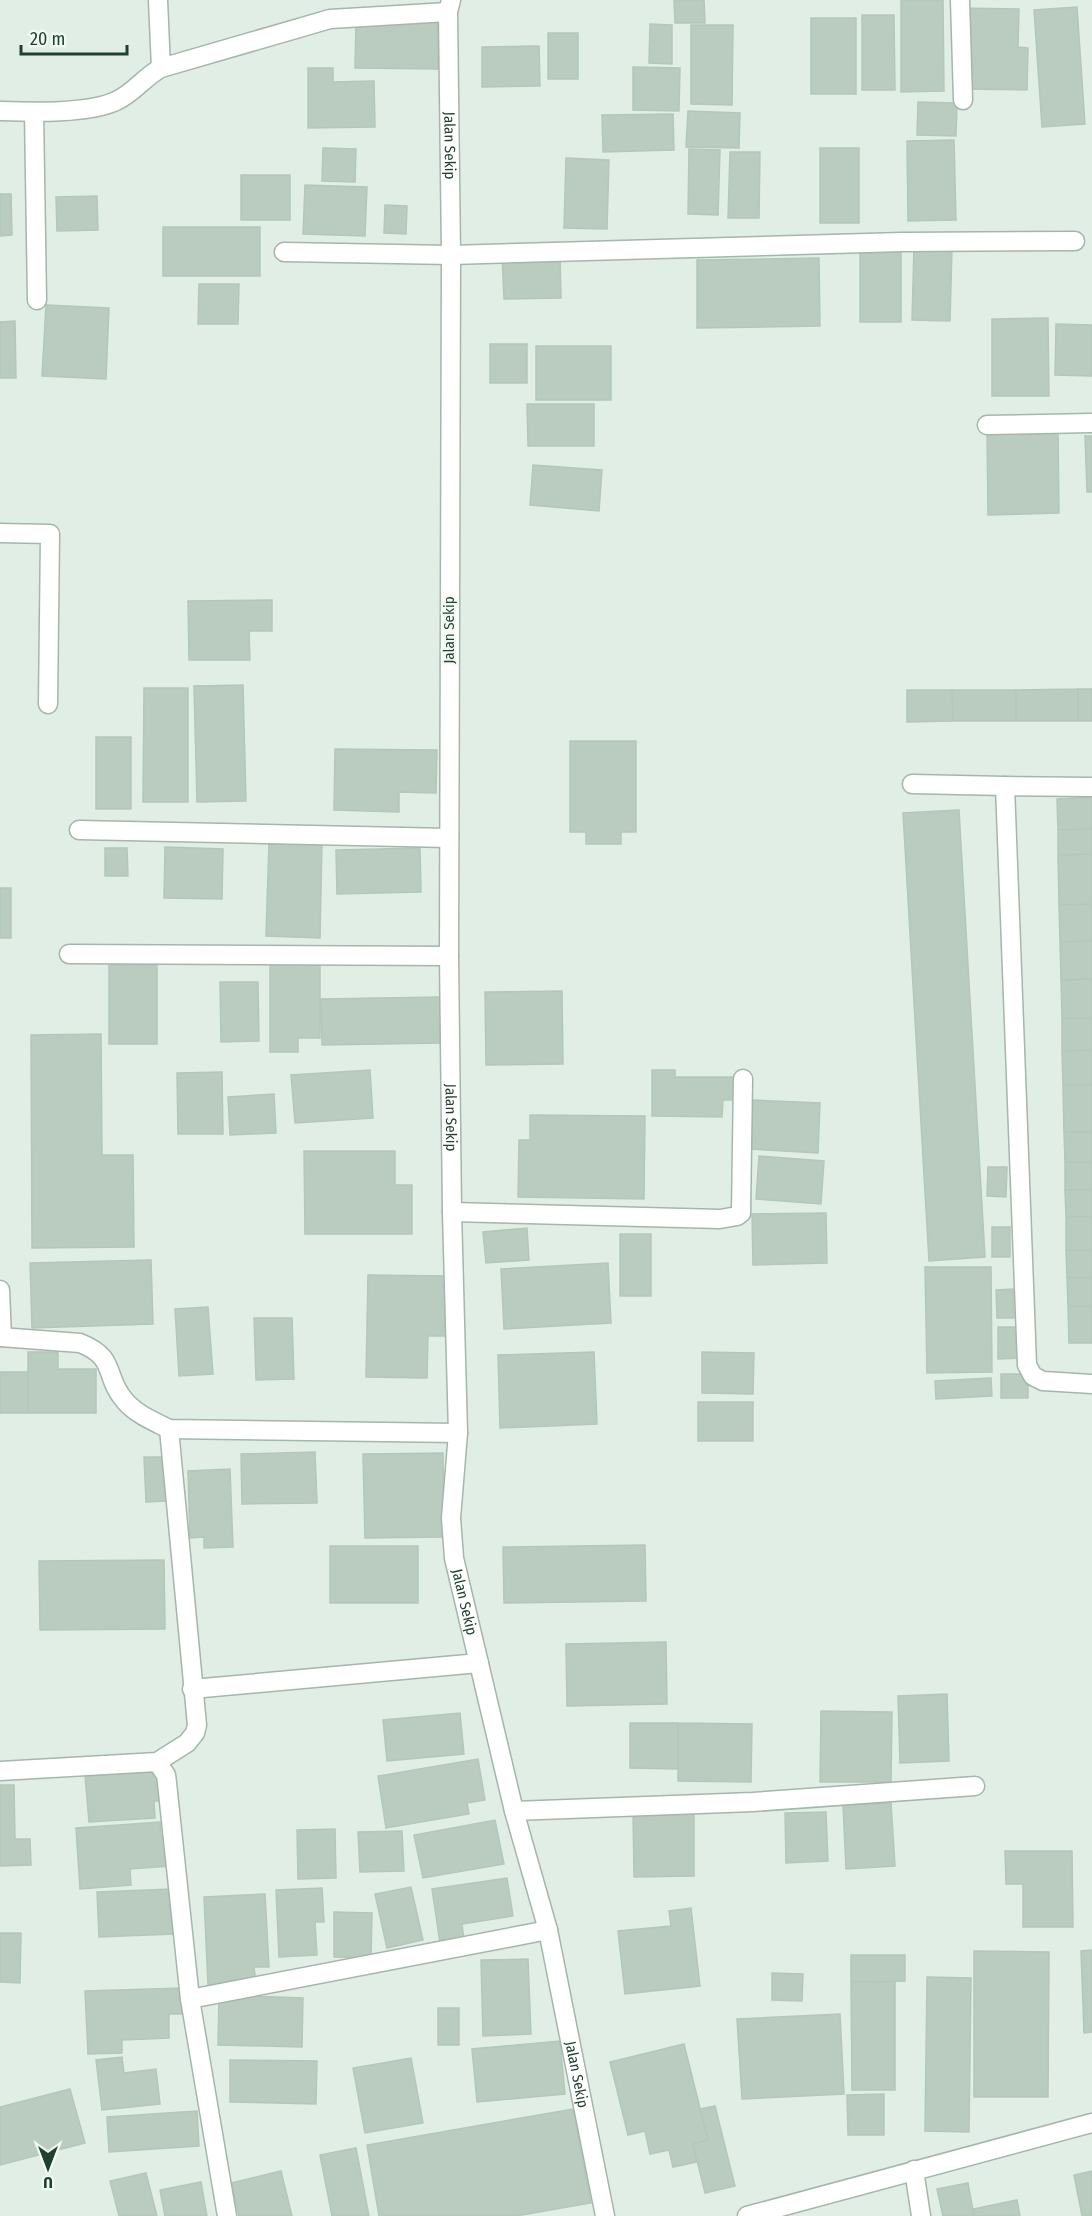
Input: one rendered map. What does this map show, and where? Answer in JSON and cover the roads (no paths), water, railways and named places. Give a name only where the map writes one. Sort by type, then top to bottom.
[{"type":"street","points":[[158,0],[162,68]]},
{"type":"street","points":[[960,0],[963,100]]},
{"type":"street","points":[[0,111],[34,112],[95,107],[115,102],[131,93],[149,75],[162,68],[330,19],[450,6]]},
{"type":"street","name":"Jalan Sekip","points":[[450,6],[448,838],[452,1212],[458,1433],[451,1518],[454,1558],[514,1810],[548,1930],[605,2216]]},
{"type":"street","points":[[34,112],[37,300]]},
{"type":"street","points":[[284,252],[451,255],[902,242],[1075,241]]},
{"type":"street","points":[[987,425],[1092,423]]},
{"type":"street","points":[[0,533],[50,534],[48,704]]},
{"type":"street","points":[[912,784],[1092,787]]},
{"type":"street","points":[[1005,786],[1027,1365],[1033,1376],[1043,1381],[1092,1384]]},
{"type":"street","points":[[79,830],[448,838]]},
{"type":"street","points":[[69,954],[449,956]]},
{"type":"street","points":[[452,1212],[720,1219],[737,1216],[741,1213],[743,1079]]},
{"type":"street","points":[[0,1290],[1,1337],[80,1343],[92,1348],[104,1357],[116,1389],[124,1401],[134,1411],[169,1430],[458,1433]]},
{"type":"street","points":[[0,1771],[157,1762],[187,1743],[195,1733],[197,1725],[169,1430]]},
{"type":"street","points":[[192,1689],[479,1663]]},
{"type":"street","points":[[157,1762],[166,1775],[190,1999],[227,2216]]},
{"type":"street","points":[[514,1810],[753,1802],[975,1786]]},
{"type":"street","points":[[190,1999],[548,1930]]},
{"type":"street","points":[[747,2216],[1092,2123]]},
{"type":"street","points":[[914,2170],[921,2216]]}]
